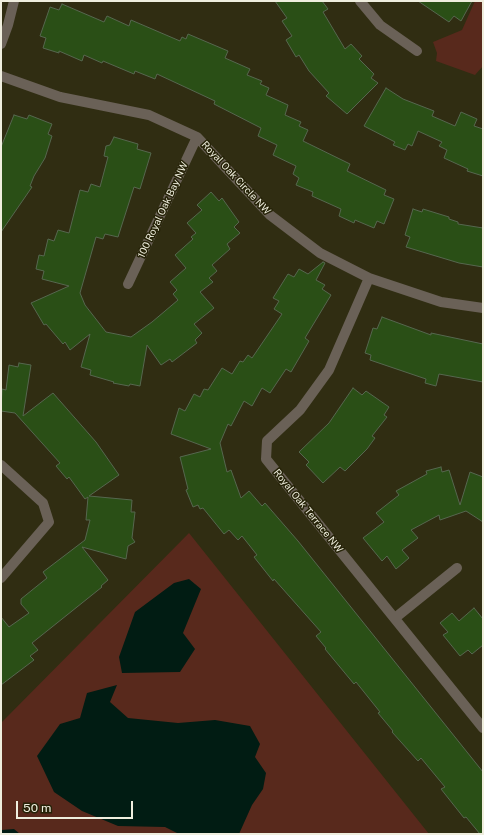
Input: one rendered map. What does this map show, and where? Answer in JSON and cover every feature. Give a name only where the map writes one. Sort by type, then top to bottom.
[{"type":"street","points":[[1,44],[8,25],[14,1]]},
{"type":"street","points":[[360,1],[380,25],[417,51]]},
{"type":"street","name":"Royal Oak Circle NW","points":[[1,76],[60,97],[149,115],[197,137],[270,215],[320,253],[369,278],[441,302],[483,308]]},
{"type":"street","name":"100 Royal Oak Bay NW","points":[[128,284],[197,137]]},
{"type":"street","name":"Royal Oak Terrace NW","points":[[369,278],[329,370],[300,410],[267,441],[266,459],[483,728]]},
{"type":"street","points":[[1,465],[43,503],[49,522],[1,578]]},
{"type":"street","points":[[395,618],[457,568]]},
{"type":"shaded area","points":[[475,1],[483,1],[483,66],[475,75],[436,61],[437,53],[433,42],[462,30]]},
{"type":"shaded area","points":[[189,533],[429,834],[1,834],[1,723]]},
{"type":"shaded area","points":[[189,579],[201,589],[183,633],[195,649],[180,672],[122,673],[119,657],[135,612],[174,583]]},
{"type":"shaded area","points":[[117,685],[110,702],[128,718],[178,723],[215,720],[250,726],[260,744],[255,757],[266,773],[263,789],[252,805],[239,834],[179,834],[165,827],[118,826],[82,811],[54,792],[37,756],[60,724],[80,718],[87,693]]},
{"type":"shaded area","points":[[14,829],[20,834],[1,834],[1,830]]},
{"type":"building","points":[[275,1],[322,1],[328,9],[323,12],[345,49],[351,44],[362,56],[359,59],[374,74],[371,78],[378,83],[347,114],[326,96],[329,93],[309,71],[299,55],[296,57],[286,40],[292,36],[282,21],[287,18]]},
{"type":"building","points":[[418,1],[472,1],[461,21],[454,16],[449,22]]},
{"type":"building","points":[[62,4],[104,22],[107,16],[129,26],[131,20],[180,41],[182,37],[186,39],[188,34],[228,51],[225,58],[250,69],[247,75],[262,81],[260,84],[269,88],[266,95],[288,105],[285,115],[301,122],[299,126],[308,130],[303,141],[350,164],[347,171],[386,190],[384,195],[394,199],[384,224],[377,221],[374,228],[355,220],[354,223],[339,216],[341,209],[312,196],[313,192],[296,185],[299,178],[293,174],[296,166],[273,155],[277,145],[258,136],[261,128],[214,104],[215,101],[157,74],[155,79],[135,71],[134,74],[84,55],[82,61],[59,51],[59,53],[43,48],[46,38],[40,36],[50,7],[59,10]]},
{"type":"building","points":[[386,88],[403,99],[434,111],[432,116],[455,126],[461,112],[477,119],[474,126],[483,129],[483,176],[467,171],[468,169],[444,158],[447,150],[439,146],[442,142],[418,131],[412,146],[408,144],[405,150],[393,145],[395,142],[364,126]]},
{"type":"building","points":[[14,115],[27,119],[29,115],[52,124],[48,134],[52,136],[45,158],[30,186],[32,187],[1,232],[1,147]]},
{"type":"building","points":[[114,137],[138,144],[137,149],[151,153],[140,189],[134,187],[118,237],[105,234],[103,239],[96,237],[80,293],[85,305],[106,332],[131,337],[152,322],[178,300],[173,294],[177,290],[170,282],[186,268],[175,255],[193,239],[191,237],[196,233],[187,223],[202,210],[197,205],[211,192],[219,201],[222,198],[239,222],[234,227],[240,233],[227,244],[230,249],[212,265],[217,271],[209,278],[213,282],[200,292],[214,308],[194,324],[202,333],[195,340],[197,343],[172,362],[170,359],[161,365],[147,345],[140,386],[130,384],[129,386],[113,383],[114,382],[90,375],[91,370],[81,367],[90,334],[70,350],[65,342],[63,344],[46,324],[44,325],[31,303],[69,286],[42,279],[44,271],[36,269],[39,255],[44,256],[48,239],[54,241],[58,230],[69,233],[80,190],[88,192],[91,184],[100,187],[108,157],[104,156],[106,146],[110,145]]},
{"type":"building","points":[[413,209],[422,212],[423,209],[449,217],[449,219],[458,222],[458,224],[483,228],[483,267],[459,263],[406,247],[410,237],[405,235]]},
{"type":"building","points":[[323,262],[325,263],[316,280],[325,285],[322,289],[331,295],[305,338],[309,341],[291,372],[286,369],[270,393],[262,388],[252,406],[244,401],[231,426],[228,424],[220,443],[227,472],[231,470],[241,498],[249,491],[262,506],[265,503],[298,541],[483,772],[483,834],[480,834],[466,817],[464,818],[441,789],[445,787],[421,758],[418,761],[392,732],[393,731],[378,713],[380,712],[356,682],[354,684],[325,649],[326,648],[316,636],[321,632],[274,579],[273,581],[254,557],[257,555],[242,536],[238,540],[229,530],[224,534],[203,508],[200,509],[198,505],[193,507],[186,490],[188,489],[180,457],[211,449],[171,434],[179,408],[185,411],[194,394],[200,397],[204,389],[208,390],[222,368],[232,374],[240,361],[243,362],[248,355],[252,358],[282,314],[274,309],[279,301],[273,298],[288,274],[294,277],[299,269],[308,274]]},
{"type":"building","points":[[382,317],[431,335],[431,333],[483,344],[483,382],[439,374],[436,386],[425,383],[426,379],[370,360],[371,355],[365,353],[373,328],[377,329]]},
{"type":"building","points":[[19,363],[31,365],[23,416],[53,393],[96,442],[119,475],[89,496],[132,500],[131,512],[135,512],[132,538],[135,542],[128,546],[126,559],[82,547],[108,580],[101,586],[102,587],[32,643],[38,650],[30,656],[34,660],[1,685],[1,617],[9,627],[29,613],[21,604],[21,599],[47,578],[43,572],[85,540],[90,520],[86,520],[88,497],[85,499],[69,477],[67,479],[56,466],[60,463],[15,413],[1,411],[2,389],[6,390],[9,365],[18,367]]},
{"type":"building","points":[[353,388],[362,395],[366,391],[389,407],[384,415],[387,417],[372,436],[375,438],[367,449],[345,471],[340,467],[323,483],[306,465],[309,462],[299,452],[329,423]]},
{"type":"building","points":[[441,467],[442,472],[449,470],[460,505],[470,472],[483,477],[483,522],[466,511],[440,520],[439,515],[411,530],[418,538],[402,550],[409,558],[396,569],[387,556],[382,561],[363,538],[384,522],[376,513],[399,495],[396,491],[427,474],[426,471]]},
{"type":"building","points":[[474,608],[483,619],[483,645],[472,654],[468,650],[460,656],[443,635],[448,632],[440,623],[452,613],[459,621]]}]
